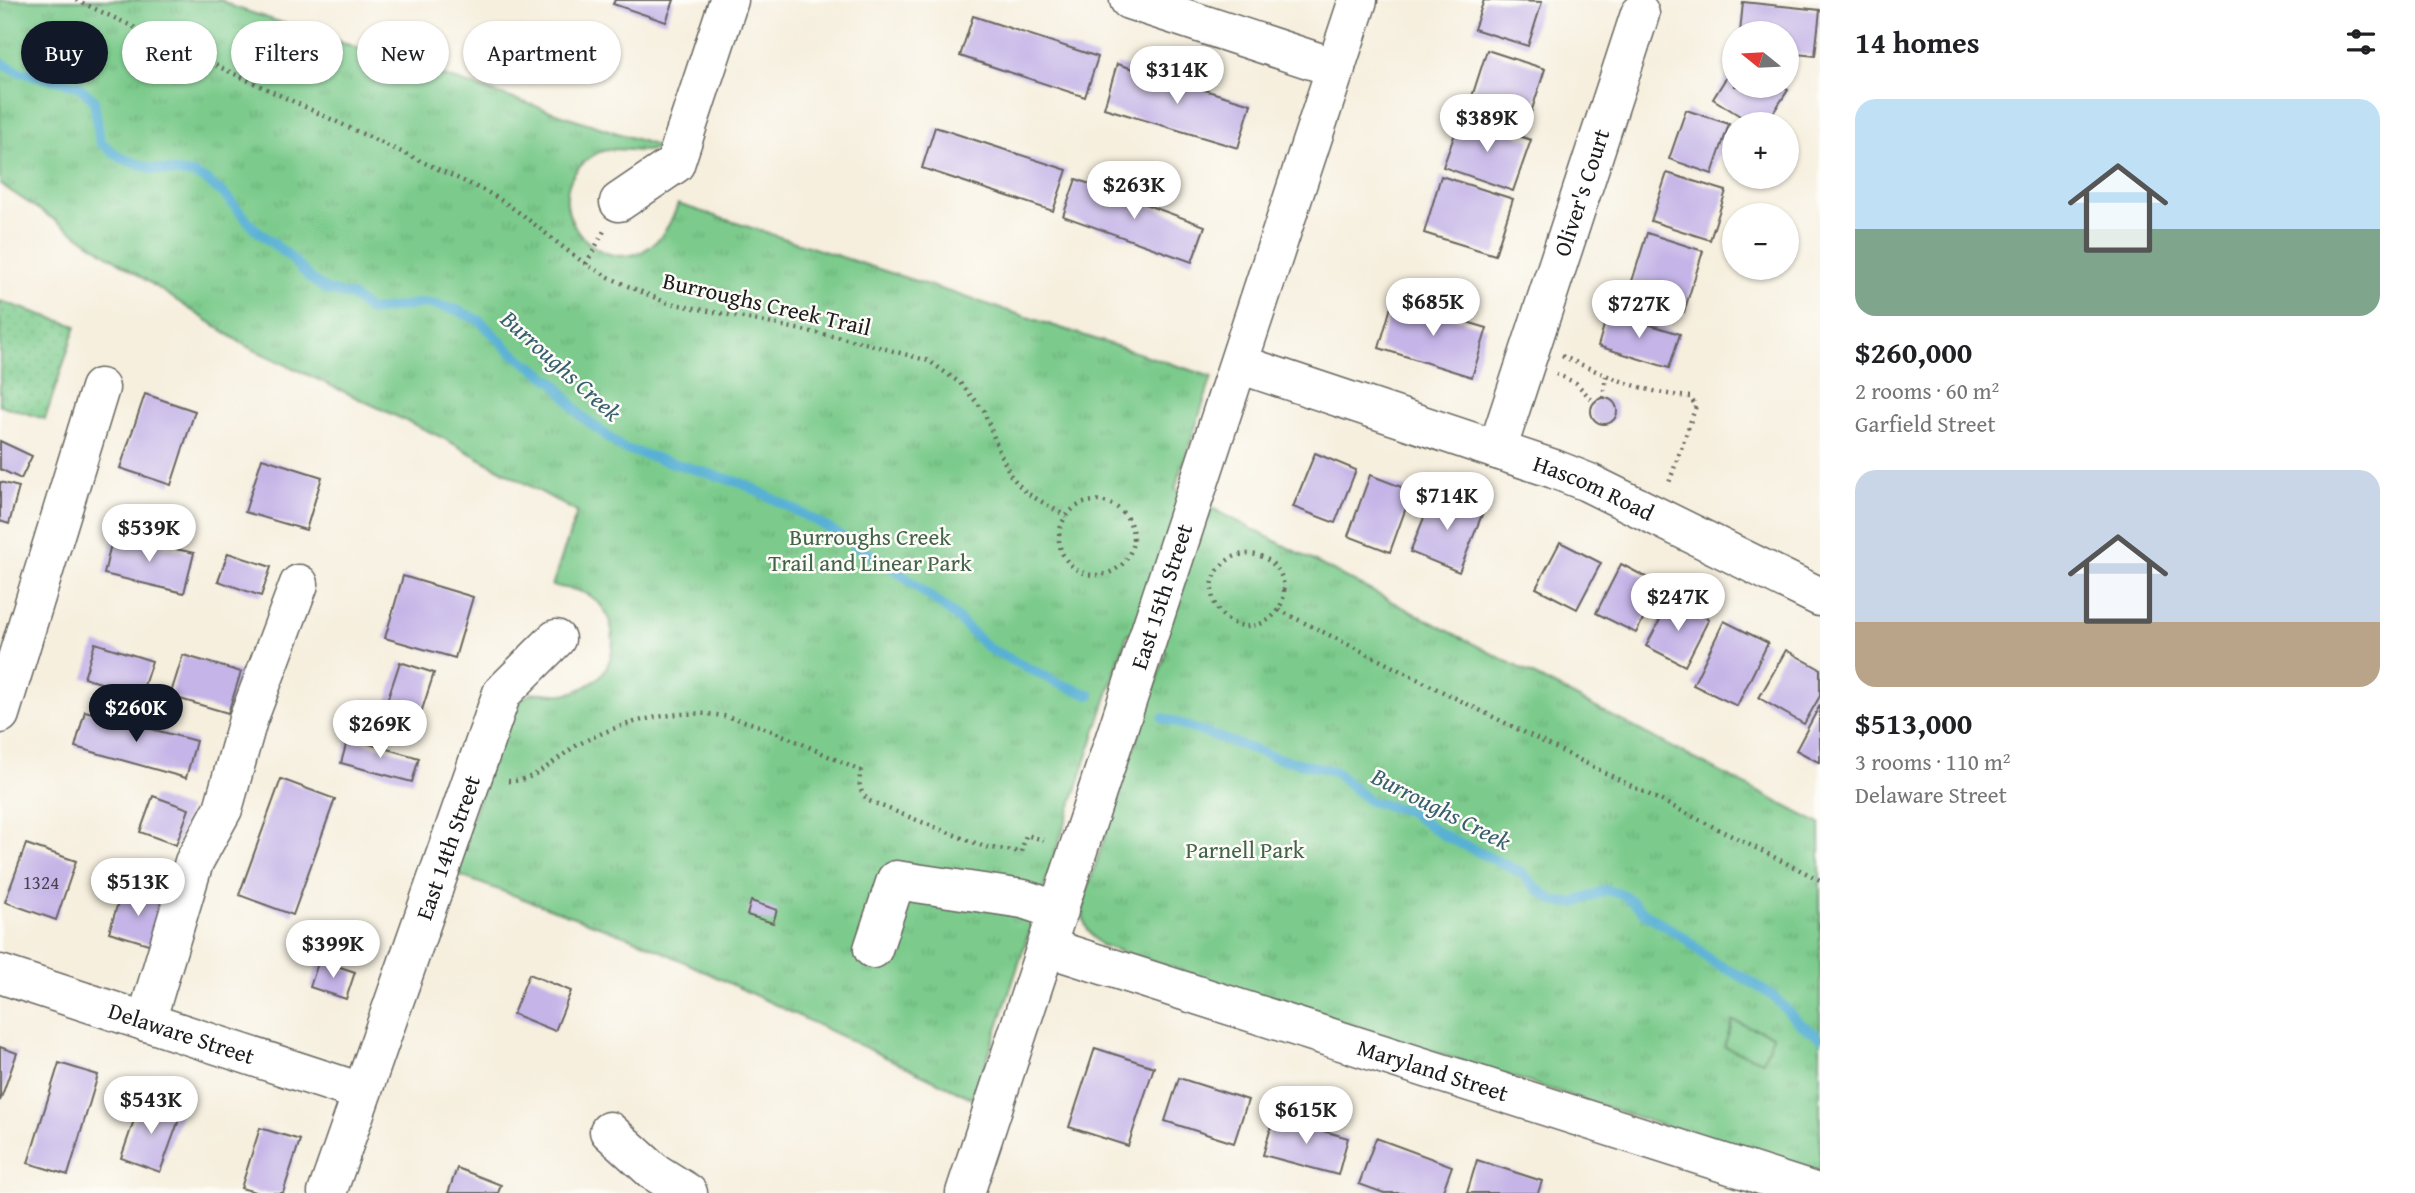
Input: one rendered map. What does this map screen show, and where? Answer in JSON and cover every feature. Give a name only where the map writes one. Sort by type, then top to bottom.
[{"type":"street","points":[[619,202],[675,164],[729,0]]},
{"type":"street","points":[[1129,0],[1336,68]]},
{"type":"street","name":"East 15th Street","points":[[965,1193],[1358,0]]},
{"type":"street","name":"Oliver's Court","points":[[1497,450],[1640,14]]},
{"type":"street","name":"Hascom Road","points":[[1240,364],[1587,482],[1820,597]]},
{"type":"street","points":[[0,714],[100,388]]},
{"type":"street","points":[[146,1022],[194,862],[223,809],[248,720],[299,584]]},
{"type":"street","name":"East 14th Street","points":[[327,1193],[502,693],[556,639]]},
{"type":"street","points":[[873,949],[896,880],[1023,899],[1059,911]]},
{"type":"street","name":"Maryland Street","points":[[1046,947],[1818,1193]]},
{"type":"street","name":"Delaware Street","points":[[0,974],[361,1092]]},
{"type":"street","points":[[609,1131],[653,1171],[688,1193]]},
{"type":"path","name":"Burroughs Creek Trail","points":[[76,0],[487,192],[510,205],[586,264],[636,290],[665,302],[861,342],[929,361],[960,383],[984,411],[1011,475],[1025,492],[1066,516]]},
{"type":"path","points":[[1561,356],[1639,388],[1694,400],[1696,406],[1667,488]]},
{"type":"path","points":[[1555,374],[1576,383],[1595,403]]},
{"type":"path","points":[[1602,398],[1606,376]]},
{"type":"path","points":[[1084,503],[1108,503],[1118,508],[1131,527],[1133,538],[1128,557],[1113,571],[1101,575],[1089,575],[1077,570],[1061,552],[1060,527],[1066,516],[1084,503]]},
{"type":"path","points":[[1244,554],[1266,558],[1275,566],[1284,588],[1279,610],[1260,625],[1249,627],[1226,620],[1218,612],[1211,589],[1218,568],[1233,557],[1244,554]]},
{"type":"path","points":[[1279,610],[1820,880]]},
{"type":"path","points":[[472,776],[514,781],[527,778],[580,743],[620,726],[665,716],[713,715],[757,725],[861,771],[858,782],[861,793],[869,801],[985,847],[1021,852],[1026,835],[1044,840]]},
{"type":"green space","name":"Burroughs Creek Trail and Linear Park","points":[[0,0],[221,0],[277,21],[231,21],[231,84],[343,84],[343,43],[357,47],[357,84],[449,84],[449,78],[660,147],[642,151],[616,149],[598,153],[588,159],[570,181],[567,205],[575,228],[592,245],[613,255],[637,253],[660,238],[678,204],[1212,377],[1175,489],[1820,824],[1820,1176],[1101,945],[1085,925],[1084,899],[1166,652],[1128,633],[974,1099],[640,941],[452,873],[508,716],[521,700],[531,694],[571,693],[593,682],[602,674],[612,653],[612,628],[602,606],[584,593],[552,586],[577,512],[443,438],[246,346],[0,184]]},
{"type":"green space","points":[[0,301],[76,326],[45,419],[0,405]]},
{"type":"green space","points":[[1733,1021],[1773,1035],[1763,1061],[1724,1047]]},
{"type":"building","points":[[615,0],[674,0],[666,22],[613,4]]},
{"type":"building","points":[[1484,0],[1542,2],[1528,46],[1474,29]]},
{"type":"building","points":[[1743,2],[1820,10],[1815,56],[1799,54],[1799,21],[1741,21]]},
{"type":"building","points":[[973,16],[1098,57],[1085,97],[960,56]]},
{"type":"building","points":[[1487,50],[1545,69],[1526,128],[1468,109]]},
{"type":"building","points":[[1117,64],[1251,104],[1238,148],[1104,108]]},
{"type":"building","points":[[1722,84],[1722,98],[1783,98],[1774,112],[1734,112],[1713,99]]},
{"type":"building","points":[[1686,110],[1722,122],[1722,145],[1712,174],[1669,159]]},
{"type":"building","points":[[1461,117],[1531,140],[1513,191],[1443,167]]},
{"type":"building","points":[[935,127],[1067,170],[1053,211],[922,168]]},
{"type":"building","points":[[1667,173],[1726,191],[1710,240],[1651,221]]},
{"type":"building","points":[[1441,176],[1513,199],[1495,255],[1424,233]]},
{"type":"building","points":[[1076,179],[1205,226],[1192,262],[1063,216]]},
{"type":"building","points":[[1647,233],[1703,251],[1684,312],[1628,294]]},
{"type":"building","points":[[1393,300],[1487,328],[1472,377],[1379,348]]},
{"type":"building","points":[[1608,312],[1680,334],[1669,368],[1598,346]]},
{"type":"building","points":[[145,394],[195,411],[171,485],[120,468]]},
{"type":"building","points":[[1604,398],[1613,402],[1617,411],[1613,420],[1604,424],[1595,420],[1591,411],[1595,402]]},
{"type":"building","points":[[0,441],[32,456],[21,479],[0,469]]},
{"type":"building","points":[[1315,453],[1356,470],[1335,523],[1293,507]]},
{"type":"building","points":[[262,458],[322,477],[306,530],[245,512]]},
{"type":"building","points":[[1370,475],[1412,491],[1390,552],[1348,536]]},
{"type":"building","points":[[0,482],[19,487],[9,524],[0,521]]},
{"type":"building","points":[[1434,493],[1483,512],[1459,572],[1410,552]]},
{"type":"building","points":[[113,535],[194,553],[184,593],[104,574]]},
{"type":"building","points":[[1560,542],[1601,563],[1577,609],[1536,588]]},
{"type":"building","points":[[228,553],[271,567],[261,596],[218,581]]},
{"type":"building","points":[[1621,564],[1661,585],[1636,633],[1596,613]]},
{"type":"building","points":[[403,576],[473,597],[455,658],[385,638]]},
{"type":"building","points":[[1671,599],[1709,619],[1685,666],[1646,646]]},
{"type":"building","points":[[1724,621],[1768,643],[1737,706],[1693,685]]},
{"type":"building","points":[[95,643],[152,661],[141,695],[84,678]]},
{"type":"building","points":[[1786,650],[1820,669],[1820,696],[1804,724],[1759,698]]},
{"type":"building","points":[[183,655],[241,672],[228,713],[170,696]]},
{"type":"building","points":[[400,662],[434,673],[419,719],[385,707]]},
{"type":"building","points":[[1820,705],[1820,763],[1796,750]]},
{"type":"building","points":[[85,711],[196,741],[186,778],[75,747]]},
{"type":"building","points":[[348,738],[419,758],[412,782],[341,763]]},
{"type":"building","points":[[281,779],[335,799],[293,915],[239,895]]},
{"type":"building","points":[[153,796],[189,809],[176,845],[140,832]]},
{"type":"building","points":[[26,844],[76,861],[56,920],[5,902]]},
{"type":"building","points":[[122,890],[167,904],[155,946],[109,932]]},
{"type":"building","points":[[751,901],[777,910],[773,923],[747,915]]},
{"type":"building","points":[[319,960],[355,972],[346,999],[310,987]]},
{"type":"building","points":[[529,974],[571,991],[555,1031],[513,1014]]},
{"type":"building","points":[[0,1047],[17,1053],[0,1101]]},
{"type":"building","points":[[1095,1048],[1154,1067],[1128,1146],[1069,1127]]},
{"type":"building","points":[[59,1063],[98,1075],[68,1175],[28,1163]]},
{"type":"building","points":[[1179,1078],[1248,1100],[1234,1143],[1165,1121]]},
{"type":"building","points":[[141,1100],[181,1114],[160,1172],[121,1158]]},
{"type":"building","points":[[1274,1117],[1348,1138],[1338,1175],[1263,1155]]},
{"type":"building","points":[[260,1128],[300,1140],[283,1193],[259,1193],[241,1188]]},
{"type":"building","points":[[1376,1138],[1452,1166],[1442,1193],[1384,1193],[1359,1184]]},
{"type":"building","points":[[1477,1160],[1542,1181],[1538,1193],[1467,1193]]},
{"type":"building","points":[[457,1168],[501,1185],[498,1193],[448,1193]]},
{"type":"waterway","name":"Burroughs Creek","points":[[0,62],[20,72],[77,85],[94,100],[100,142],[121,158],[153,169],[193,174],[206,180],[224,194],[255,229],[326,290],[352,296],[370,311],[425,303],[457,310],[480,321],[510,351],[555,383],[580,415],[622,448],[744,484],[818,522],[894,569],[953,614],[988,648],[1058,683],[1090,695]]},
{"type":"waterway","name":"Burroughs Creek","points":[[1163,718],[1277,758],[1334,771],[1369,801],[1408,811],[1443,835],[1522,873],[1535,887],[1556,902],[1574,903],[1606,890],[1624,895],[1646,914],[1685,938],[1711,961],[1774,997],[1798,1022],[1820,1037]]},
{"type":"park label","name":"Parnell Park","points":[[1245,850]]}]
